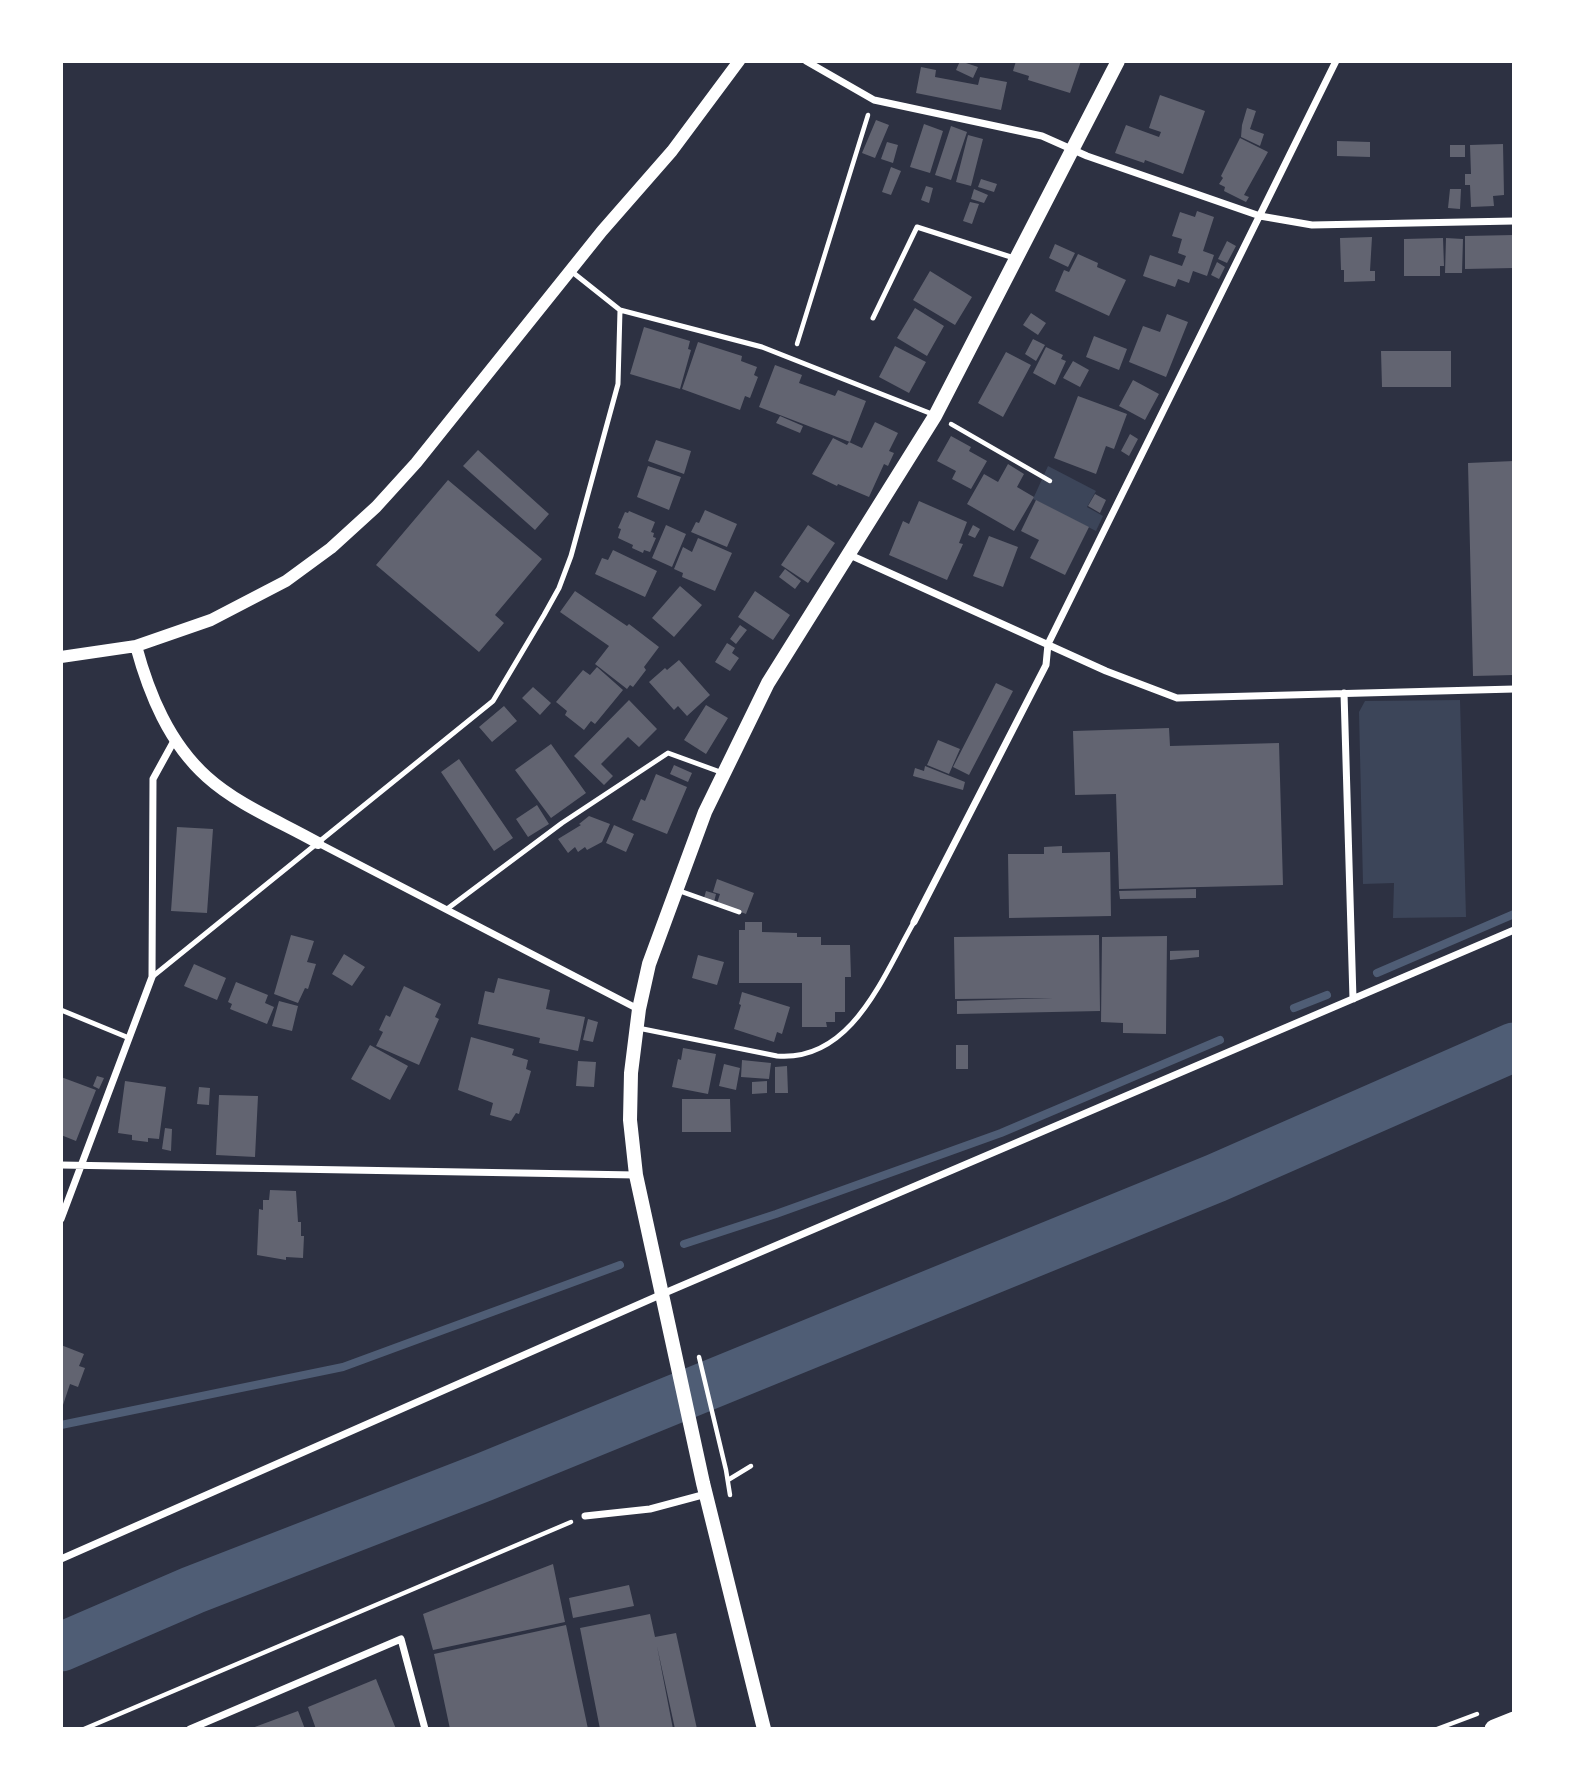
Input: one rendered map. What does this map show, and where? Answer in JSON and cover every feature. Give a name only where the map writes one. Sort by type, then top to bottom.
[{"type":"highway","points":[[1494,1729],[1514,1721]]},
{"type":"main road","points":[[764,1729],[704,1488],[636,1175],[630,1120],[631,1073],[639,1009],[649,964],[705,813],[768,683],[935,415],[1074,151],[1118,61]]},
{"type":"street","points":[[61,657],[136,646],[191,628],[248,603],[286,581],[331,548],[376,507],[416,463],[572,271],[601,231],[672,151],[739,61]]},
{"type":"street","points":[[806,61],[874,100],[1042,136],[1074,151],[1174,188],[1260,216],[1312,225],[1514,221]]},
{"type":"street","points":[[914,922],[1046,665],[1048,644],[1336,61]]},
{"type":"street","points":[[850,555],[1106,671],[1177,698],[1514,688]]},
{"type":"street","points":[[136,646],[144,676],[174,739],[208,778],[230,794],[317,843],[639,1009]]},
{"type":"street","points":[[1344,693],[1353,999]]},
{"type":"street","points":[[61,1219],[152,977],[153,779],[174,739]]},
{"type":"street","points":[[61,1559],[660,1295],[1514,930]]},
{"type":"street","points":[[61,1166],[636,1175]]},
{"type":"street","points":[[585,1516],[650,1508],[704,1488]]},
{"type":"street","points":[[190,1729],[401,1639],[425,1729]]},
{"type":"lane","points":[[873,318],[917,227],[1017,258]]},
{"type":"lane","points":[[572,271],[620,310],[762,347],[935,415]]},
{"type":"lane","points":[[152,977],[493,701],[559,588],[570,556],[618,384],[620,310]]},
{"type":"lane","points":[[447,909],[562,823],[668,753],[723,773]]},
{"type":"lane","points":[[677,890],[739,912]]},
{"type":"lane","points":[[636,1028],[777,1056],[797,1056],[818,1050],[835,1040],[863,1011],[914,922]]},
{"type":"lane","points":[[61,1010],[129,1038]]},
{"type":"path","points":[[793,359],[874,100]]},
{"type":"path","points":[[935,415],[1050,481]]},
{"type":"path","points":[[698,1351],[726,1470]]},
{"type":"path","points":[[704,1488],[751,1466]]},
{"type":"path","points":[[84,1729],[585,1516]]},
{"type":"shaded area","points":[[1048,466],[1096,491],[1087,507],[1103,516],[1096,531],[1033,499]]},
{"type":"shaded area","points":[[1460,700],[1466,917],[1393,918],[1394,883],[1363,884],[1359,712],[1365,701]]},
{"type":"building","points":[[960,61],[978,67],[973,78],[956,70]]},
{"type":"building","points":[[1016,61],[1081,61],[1070,93],[1028,80],[1029,76],[1013,71]]},
{"type":"building","points":[[921,67],[936,70],[935,77],[978,85],[980,77],[1007,82],[1001,110],[916,93]]},
{"type":"building","points":[[1160,95],[1205,111],[1183,174],[1145,160],[1144,163],[1115,153],[1126,125],[1159,137],[1161,132],[1149,128]]},
{"type":"building","points":[[1247,108],[1256,111],[1250,129],[1264,134],[1260,146],[1241,137]]},
{"type":"building","points":[[876,120],[889,125],[875,158],[862,153]]},
{"type":"building","points":[[924,124],[943,131],[930,173],[910,167]]},
{"type":"building","points":[[951,126],[967,132],[951,180],[935,175]]},
{"type":"building","points":[[968,135],[983,139],[971,186],[956,182]]},
{"type":"building","points":[[1240,138],[1268,152],[1244,195],[1249,197],[1246,202],[1224,191],[1225,187],[1219,184]]},
{"type":"building","points":[[1337,141],[1370,142],[1370,157],[1337,156]]},
{"type":"building","points":[[887,142],[898,145],[893,163],[881,159]]},
{"type":"building","points":[[1503,144],[1504,195],[1493,196],[1494,206],[1471,207],[1470,185],[1465,185],[1465,174],[1471,174],[1470,145]]},
{"type":"building","points":[[1450,145],[1465,145],[1465,157],[1450,157]]},
{"type":"building","points":[[891,167],[901,171],[891,195],[882,192]]},
{"type":"building","points":[[981,179],[997,184],[994,192],[978,187]]},
{"type":"building","points":[[926,186],[933,188],[929,203],[921,200]]},
{"type":"building","points":[[974,189],[988,195],[984,203],[971,199]]},
{"type":"building","points":[[1450,189],[1461,189],[1460,209],[1448,208]]},
{"type":"building","points":[[970,202],[979,204],[972,224],[963,221]]},
{"type":"building","points":[[1197,211],[1214,217],[1203,251],[1214,255],[1207,276],[1193,271],[1189,283],[1178,279],[1175,287],[1143,276],[1150,255],[1182,266],[1186,256],[1178,253],[1182,239],[1172,236],[1180,212],[1195,217]]},
{"type":"building","points":[[1514,235],[1514,268],[1465,269],[1465,236]]},
{"type":"building","points":[[1372,237],[1370,271],[1375,271],[1375,281],[1344,282],[1340,238]]},
{"type":"building","points":[[1443,238],[1444,266],[1440,266],[1440,276],[1404,276],[1404,239]]},
{"type":"building","points":[[1446,238],[1463,239],[1462,273],[1445,273]]},
{"type":"building","points":[[1227,241],[1236,246],[1227,263],[1218,259]]},
{"type":"building","points":[[1055,244],[1075,253],[1068,267],[1049,258]]},
{"type":"building","points":[[1078,254],[1098,263],[1097,267],[1126,280],[1109,316],[1055,291],[1064,270],[1069,272]]},
{"type":"building","points":[[1217,262],[1225,267],[1219,279],[1211,275]]},
{"type":"building","points":[[930,271],[972,297],[955,325],[913,300]]},
{"type":"building","points":[[915,308],[944,326],[927,356],[897,338]]},
{"type":"building","points":[[1031,313],[1046,323],[1038,335],[1023,325]]},
{"type":"building","points":[[1167,314],[1188,322],[1166,377],[1129,362],[1143,326],[1160,332]]},
{"type":"building","points":[[644,327],[690,341],[688,349],[691,350],[680,389],[630,374]]},
{"type":"building","points":[[1094,336],[1127,349],[1119,370],[1086,357]]},
{"type":"building","points":[[1033,339],[1045,345],[1036,361],[1025,354]]},
{"type":"building","points":[[698,342],[742,356],[741,361],[757,367],[754,375],[758,377],[750,398],[745,396],[740,410],[682,389]]},
{"type":"building","points":[[895,346],[926,362],[909,393],[879,377]]},
{"type":"building","points":[[1046,347],[1063,355],[1061,359],[1066,361],[1055,385],[1033,373]]},
{"type":"building","points":[[1381,351],[1451,351],[1451,387],[1382,387]]},
{"type":"building","points":[[1006,352],[1031,365],[1003,417],[978,403]]},
{"type":"building","points":[[1073,361],[1089,370],[1080,387],[1063,378]]},
{"type":"building","points":[[775,365],[802,375],[799,383],[835,396],[838,390],[866,401],[850,442],[759,407]]},
{"type":"building","points":[[1133,380],[1159,394],[1145,420],[1119,406]]},
{"type":"building","points":[[1078,396],[1127,414],[1114,449],[1106,446],[1096,474],[1054,458]]},
{"type":"building","points":[[780,416],[803,426],[800,433],[776,423]]},
{"type":"building","points":[[875,422],[898,433],[889,451],[894,453],[888,466],[884,464],[869,497],[812,474],[833,438],[862,448]]},
{"type":"building","points":[[1130,434],[1138,439],[1129,456],[1121,451]]},
{"type":"building","points":[[951,436],[971,447],[969,451],[987,461],[971,489],[952,479],[956,471],[937,461]]},
{"type":"building","points":[[656,440],[691,451],[684,474],[648,461]]},
{"type":"building","points":[[478,450],[549,514],[535,530],[463,466]]},
{"type":"building","points":[[1514,461],[1514,675],[1473,676],[1468,463]]},
{"type":"building","points":[[1008,464],[1024,474],[1017,487],[1034,497],[1014,531],[967,504],[984,474],[998,482]]},
{"type":"building","points":[[648,466],[681,477],[669,510],[637,497]]},
{"type":"building","points":[[448,480],[542,559],[495,615],[504,623],[479,652],[376,565]]},
{"type":"building","points":[[1095,494],[1106,500],[1100,513],[1088,506]]},
{"type":"building","points":[[1036,500],[1089,527],[1065,575],[1030,558],[1039,540],[1021,531]]},
{"type":"building","points":[[919,501],[967,522],[959,543],[963,544],[947,580],[889,555],[903,521],[909,524]]},
{"type":"building","points":[[705,510],[737,524],[727,547],[691,532]]},
{"type":"building","points":[[629,511],[655,522],[651,532],[656,538],[650,552],[644,550],[643,553],[618,538],[621,529],[618,528],[625,512]]},
{"type":"building","points":[[666,525],[686,534],[672,567],[652,558]]},
{"type":"building","points":[[808,525],[835,543],[808,583],[781,565]]},
{"type":"building","points":[[973,525],[980,529],[975,538],[968,535]]},
{"type":"building","points":[[989,536],[1018,547],[1003,587],[973,576]]},
{"type":"building","points":[[698,538],[732,553],[715,591],[682,577],[683,573],[674,569],[683,547],[692,552]]},
{"type":"building","points":[[613,550],[657,571],[645,597],[595,574],[602,558],[608,560]]},
{"type":"building","points":[[785,569],[801,581],[795,589],[779,577]]},
{"type":"building","points":[[680,586],[702,605],[674,637],[652,618]]},
{"type":"building","points":[[575,591],[627,626],[629,624],[659,647],[633,687],[630,685],[627,689],[595,664],[609,646],[560,612]]},
{"type":"building","points":[[755,591],[790,615],[773,640],[738,617]]},
{"type":"building","points":[[740,625],[747,630],[736,644],[730,639]]},
{"type":"building","points":[[727,643],[735,648],[732,653],[739,658],[730,671],[715,662]]},
{"type":"building","points":[[679,660],[710,695],[687,716],[678,706],[674,710],[649,682]]},
{"type":"building","points":[[597,667],[623,690],[595,724],[591,721],[584,730],[565,715],[567,711],[556,702],[583,670],[590,675]]},
{"type":"building","points":[[996,683],[1013,691],[969,775],[953,767]]},
{"type":"building","points":[[533,687],[551,703],[540,715],[522,698]]},
{"type":"building","points":[[629,700],[657,729],[639,747],[628,737],[601,764],[613,776],[604,785],[574,756]]},
{"type":"building","points":[[706,705],[728,718],[706,754],[684,740]]},
{"type":"building","points":[[504,706],[517,721],[492,742],[479,727]]},
{"type":"building","points":[[1169,728],[1170,746],[1279,743],[1283,885],[1119,889],[1116,794],[1075,795],[1073,731]]},
{"type":"building","points":[[938,740],[960,749],[949,774],[927,765]]},
{"type":"building","points":[[551,744],[586,793],[551,818],[515,770]]},
{"type":"building","points":[[459,759],[513,838],[494,851],[441,772]]},
{"type":"building","points":[[674,765],[692,773],[688,782],[670,774]]},
{"type":"building","points":[[925,766],[965,782],[963,790],[913,776],[915,768],[924,771]]},
{"type":"building","points":[[656,774],[687,787],[667,834],[632,820],[641,799],[645,801]]},
{"type":"building","points":[[537,805],[549,824],[528,837],[516,819]]},
{"type":"building","points":[[589,816],[610,824],[602,842],[578,852],[575,847],[568,853],[558,839],[581,825],[579,824]]},
{"type":"building","points":[[614,825],[634,834],[626,852],[606,843]]},
{"type":"building","points":[[177,827],[213,829],[207,913],[171,911]]},
{"type":"building","points":[[1062,846],[1062,853],[1110,852],[1111,916],[1009,918],[1008,854],[1044,854],[1044,847]]},
{"type":"building","points":[[717,879],[754,893],[746,914],[717,903],[720,894],[713,892]]},
{"type":"building","points":[[1196,889],[1196,898],[1120,899],[1119,891]]},
{"type":"building","points":[[706,891],[716,894],[714,902],[704,898]]},
{"type":"building","points":[[745,922],[762,922],[762,932],[821,937],[821,945],[850,945],[851,977],[845,977],[845,1012],[835,1012],[835,1022],[826,1022],[827,1027],[802,1027],[802,983],[739,983],[739,930],[745,930]]},
{"type":"building","points":[[291,935],[314,941],[307,962],[316,964],[308,989],[305,988],[298,1003],[274,994]]},
{"type":"building","points":[[1099,935],[1100,1011],[957,1014],[957,1001],[1053,998],[955,999],[954,937]]},
{"type":"building","points":[[1167,936],[1166,1034],[1123,1033],[1123,1023],[1101,1022],[1102,937]]},
{"type":"building","points":[[1199,950],[1199,957],[1170,960],[1170,951]]},
{"type":"building","points":[[344,954],[365,967],[352,986],[332,974]]},
{"type":"building","points":[[698,955],[724,962],[717,985],[692,978]]},
{"type":"building","points":[[194,964],[226,978],[217,1000],[184,986]]},
{"type":"building","points":[[498,978],[550,990],[546,1009],[585,1017],[578,1051],[539,1043],[540,1038],[478,1024],[485,991],[494,993]]},
{"type":"building","points":[[236,982],[268,995],[265,1003],[274,1007],[267,1024],[230,1009],[232,1004],[228,1002]]},
{"type":"building","points":[[404,986],[441,1004],[435,1017],[439,1019],[419,1065],[376,1046],[383,1032],[379,1030],[386,1015],[390,1017]]},
{"type":"building","points":[[742,992],[790,1007],[782,1034],[777,1032],[774,1042],[734,1029]]},
{"type":"building","points":[[279,1001],[298,1006],[292,1031],[272,1026]]},
{"type":"building","points":[[588,1019],[598,1022],[593,1042],[583,1040]]},
{"type":"building","points":[[471,1037],[514,1049],[512,1055],[528,1060],[526,1069],[531,1071],[519,1114],[516,1113],[511,1121],[490,1115],[493,1103],[458,1090]]},
{"type":"building","points":[[370,1045],[408,1066],[390,1100],[351,1079]]},
{"type":"building","points":[[956,1045],[968,1045],[968,1069],[956,1069]]},
{"type":"building","points":[[683,1048],[716,1054],[708,1094],[672,1087]]},
{"type":"building","points":[[742,1060],[771,1063],[769,1079],[741,1077]]},
{"type":"building","points":[[578,1061],[596,1062],[594,1087],[576,1086]]},
{"type":"building","points":[[724,1064],[740,1068],[736,1090],[719,1086]]},
{"type":"building","points":[[787,1066],[788,1093],[775,1093],[775,1067]]},
{"type":"building","points":[[97,1076],[104,1078],[99,1089],[93,1086]]},
{"type":"building","points":[[61,1077],[96,1090],[76,1141],[61,1135]]},
{"type":"building","points":[[125,1081],[166,1087],[159,1139],[148,1138],[148,1142],[132,1140],[132,1135],[118,1133]]},
{"type":"building","points":[[767,1081],[767,1093],[752,1094],[752,1082]]},
{"type":"building","points":[[199,1087],[210,1088],[209,1105],[197,1104]]},
{"type":"building","points":[[219,1095],[258,1096],[255,1157],[216,1155]]},
{"type":"building","points":[[682,1099],[730,1099],[731,1132],[682,1132]]},
{"type":"building","points":[[165,1128],[172,1129],[171,1151],[162,1149]]},
{"type":"building","points":[[270,1190],[296,1191],[298,1222],[301,1222],[301,1236],[304,1236],[303,1258],[286,1257],[286,1260],[257,1255],[259,1209],[263,1210],[263,1200],[269,1200]]},
{"type":"building","points":[[61,1345],[84,1354],[79,1366],[85,1368],[78,1387],[70,1384],[62,1408]]},
{"type":"building","points":[[553,1564],[565,1622],[433,1650],[423,1614]]},
{"type":"building","points":[[629,1585],[634,1606],[573,1618],[569,1598]]},
{"type":"building","points":[[650,1614],[655,1637],[676,1633],[697,1729],[675,1729],[657,1646],[673,1729],[600,1729],[580,1628]]},
{"type":"building","points":[[566,1625],[588,1729],[450,1729],[434,1654]]},
{"type":"building","points":[[376,1679],[396,1729],[316,1729],[308,1707]]},
{"type":"building","points":[[298,1711],[305,1729],[252,1729],[252,1728]]},
{"type":"waterway","points":[[1377,973],[1514,914]]},
{"type":"waterway","points":[[1294,1008],[1327,995]]},
{"type":"waterway","points":[[684,1244],[1001,1133],[1220,1040]]},
{"type":"waterway","points":[[61,1647],[193,1590],[484,1477],[1216,1178],[1514,1047]]},
{"type":"waterway","points":[[61,1425],[343,1367],[620,1265]]}]
